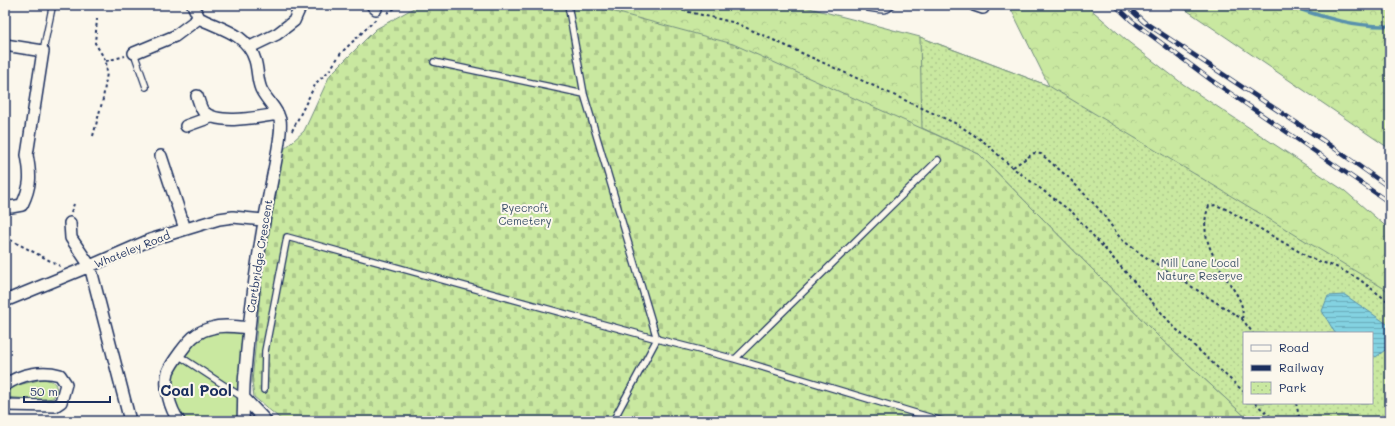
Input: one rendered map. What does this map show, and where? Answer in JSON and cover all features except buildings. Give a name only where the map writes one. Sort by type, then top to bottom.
[{"type":"street","points":[[186,126],[211,117],[232,119],[278,114],[261,90],[255,60],[250,47],[236,35],[199,18],[193,5]]},
{"type":"street","points":[[250,47],[277,34],[294,21],[301,5]]},
{"type":"street","points":[[134,53],[175,36],[199,18]]},
{"type":"street","points":[[5,45],[43,51],[27,155],[30,172],[28,192],[22,205],[11,207],[5,205]]},
{"type":"street","points":[[197,96],[203,110],[211,117]]},
{"type":"street","name":"Cartbridge Crescent","points":[[243,421],[245,399],[244,375],[249,328],[263,220],[279,140],[281,121],[278,114]]},
{"type":"street","points":[[161,156],[185,229]]},
{"type":"street","name":"Whateley Road","points":[[5,300],[150,240],[185,229],[219,219],[233,217],[263,220]]},
{"type":"street","points":[[70,223],[71,238],[90,266],[126,420]]},
{"type":"street","points":[[179,421],[174,414],[167,389],[168,371],[178,355],[194,336],[213,327],[229,326],[249,328]]},
{"type":"street","points":[[5,385],[22,377],[39,372],[51,372],[60,375],[66,384],[61,402],[55,406],[5,404]]},
{"type":"street","points":[[245,399],[266,421]]},
{"type":"lane","points":[[568,5],[584,94],[657,339],[613,421]]},
{"type":"lane","points":[[868,8],[884,10],[888,9],[892,5]]},
{"type":"lane","points":[[43,51],[52,8]]},
{"type":"lane","points":[[134,53],[146,88]]},
{"type":"lane","points":[[434,62],[584,94]]},
{"type":"lane","points":[[735,359],[938,160]]},
{"type":"lane","points":[[264,390],[265,351],[287,237],[735,359],[942,421]]},
{"type":"lane","points":[[178,355],[245,399]]},
{"type":"path","points":[[279,140],[288,138],[316,83],[329,71],[341,53],[375,20],[400,5]]},
{"type":"path","points":[[659,5],[736,23],[957,124],[983,141],[1013,168],[1073,213],[1176,329],[1243,391]]},
{"type":"path","points":[[93,136],[103,99],[107,73],[106,61],[95,44],[97,19]]},
{"type":"path","points":[[106,61],[134,53]]},
{"type":"path","points":[[1013,168],[1034,153],[1041,154],[1068,177],[1099,209],[1121,239],[1141,254],[1242,319],[1252,332]]},
{"type":"path","points":[[1242,319],[1244,312],[1240,300],[1218,265],[1208,243],[1205,228],[1206,213],[1210,206],[1216,205],[1228,210],[1310,258],[1336,267],[1359,279],[1390,302]]},
{"type":"path","points":[[5,237],[59,265],[65,276]]},
{"type":"path","points":[[1256,404],[1274,421]]},
{"type":"path","points":[[1296,404],[1300,421]]},
{"type":"green space","name":"Ryecroft Cemetery","points":[[419,5],[585,5],[604,9],[733,44],[979,154],[1160,338],[1250,421],[283,421],[254,397],[252,382],[263,260],[281,152],[304,131],[330,75],[376,29]]},
{"type":"green space","points":[[585,5],[798,5],[920,37],[1049,86],[1009,5],[1086,5],[1126,40],[1183,84],[1345,191],[1390,230],[1390,421],[1248,421],[1160,338],[604,9]]},
{"type":"green space","points":[[1179,5],[1390,5],[1390,149]]},
{"type":"green space","name":"Mill Lane Local Nature Reserve","points":[[920,37],[1049,86],[1390,292],[1390,421],[1250,421],[1160,338],[979,154],[922,128]]},
{"type":"green space","points":[[214,330],[242,332],[238,421],[184,421],[177,413],[171,389],[172,373],[196,338]]},
{"type":"green space","points":[[43,379],[52,381],[55,384],[57,392],[53,398],[40,400],[5,397],[5,392],[10,387]]},
{"type":"water","points":[[1345,295],[1390,326],[1389,347],[1376,357],[1373,356],[1373,332],[1334,332],[1322,311],[1328,296]]},
{"type":"waterway","points":[[1288,5],[1351,23],[1390,26]]},
{"type":"railway","points":[[1115,5],[1132,21],[1211,80],[1390,203]]},
{"type":"railway","points":[[1126,5],[1144,22],[1324,141],[1390,188]]},
{"type":"district","name":"Coal Pool","points":[[196,390]]}]
